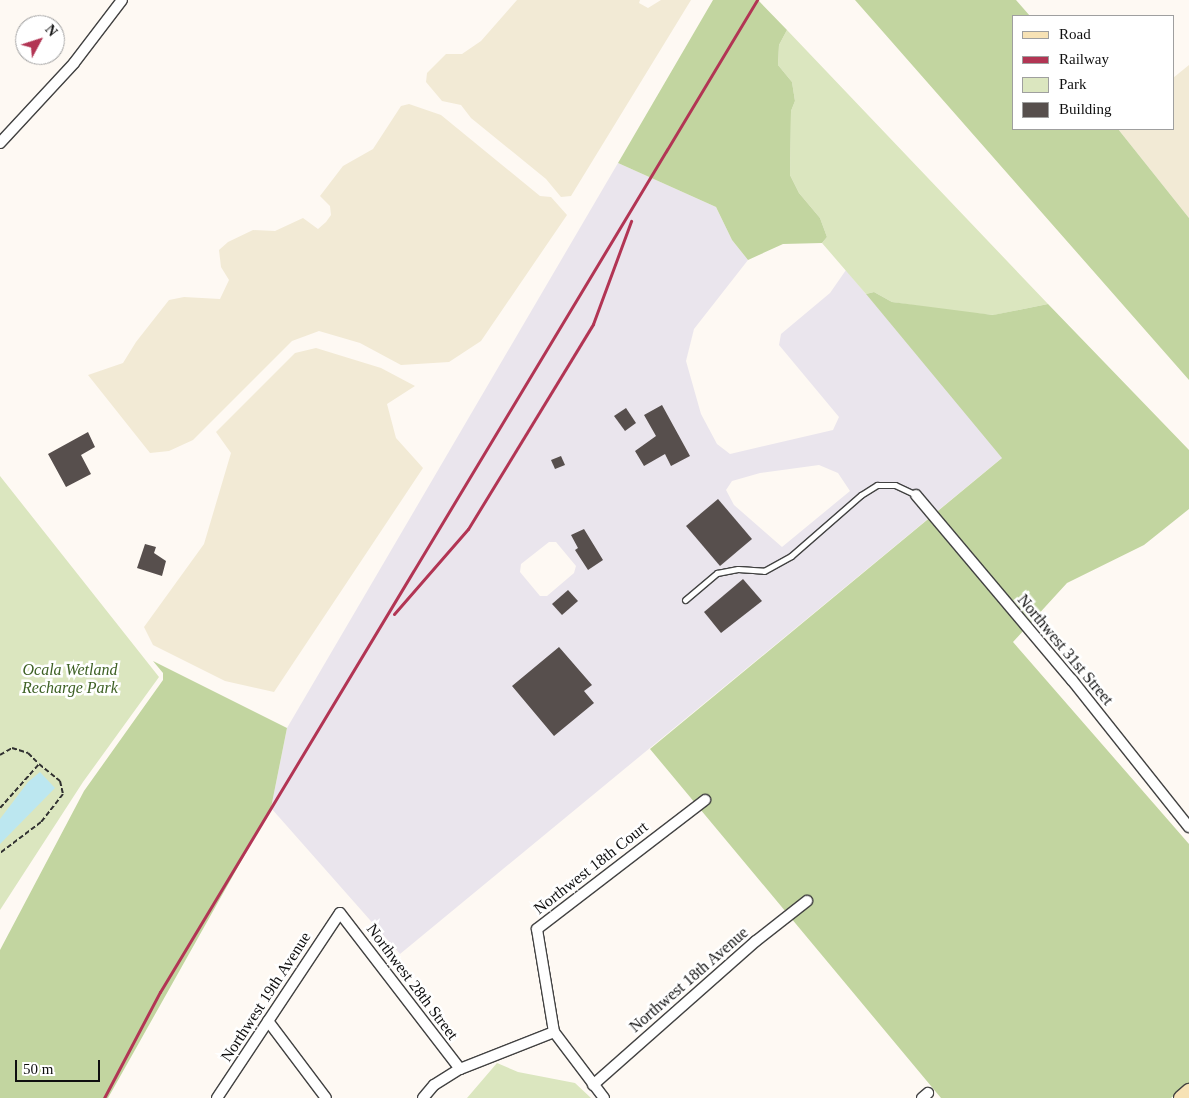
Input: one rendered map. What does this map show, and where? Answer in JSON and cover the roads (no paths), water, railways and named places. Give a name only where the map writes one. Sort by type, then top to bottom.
[{"type":"main road","points":[[1181,1098],[1189,1091]]},
{"type":"street","points":[[0,143],[74,63],[122,0]]},
{"type":"street","name":"Northwest 31st Street","points":[[916,495],[1072,680],[1189,827]]},
{"type":"street","name":"Northwest 18th Court","points":[[554,1032],[537,929],[705,800]]},
{"type":"street","name":"Northwest 18th Avenue","points":[[593,1085],[756,941],[807,901]]},
{"type":"street","name":"Northwest 19th Avenue","points":[[217,1098],[340,913]]},
{"type":"street","name":"Northwest 28th Street","points":[[340,913],[460,1069]]},
{"type":"street","points":[[268,1021],[326,1098]]},
{"type":"street","points":[[423,1098],[434,1085],[460,1069],[554,1032],[604,1098]]},
{"type":"lane","points":[[685,600],[717,573],[764,570],[791,556],[861,495],[877,485],[895,485],[916,495]]},
{"type":"water","points":[[40,772],[55,788],[0,844],[0,819],[28,782]]},
{"type":"railway","points":[[104,1098],[160,992],[757,0]]},
{"type":"railway","points":[[394,614],[468,529],[593,324],[631,221]]},
{"type":"park label","name":"Ocala Wetland Recharge Park","points":[[70,679]]}]
